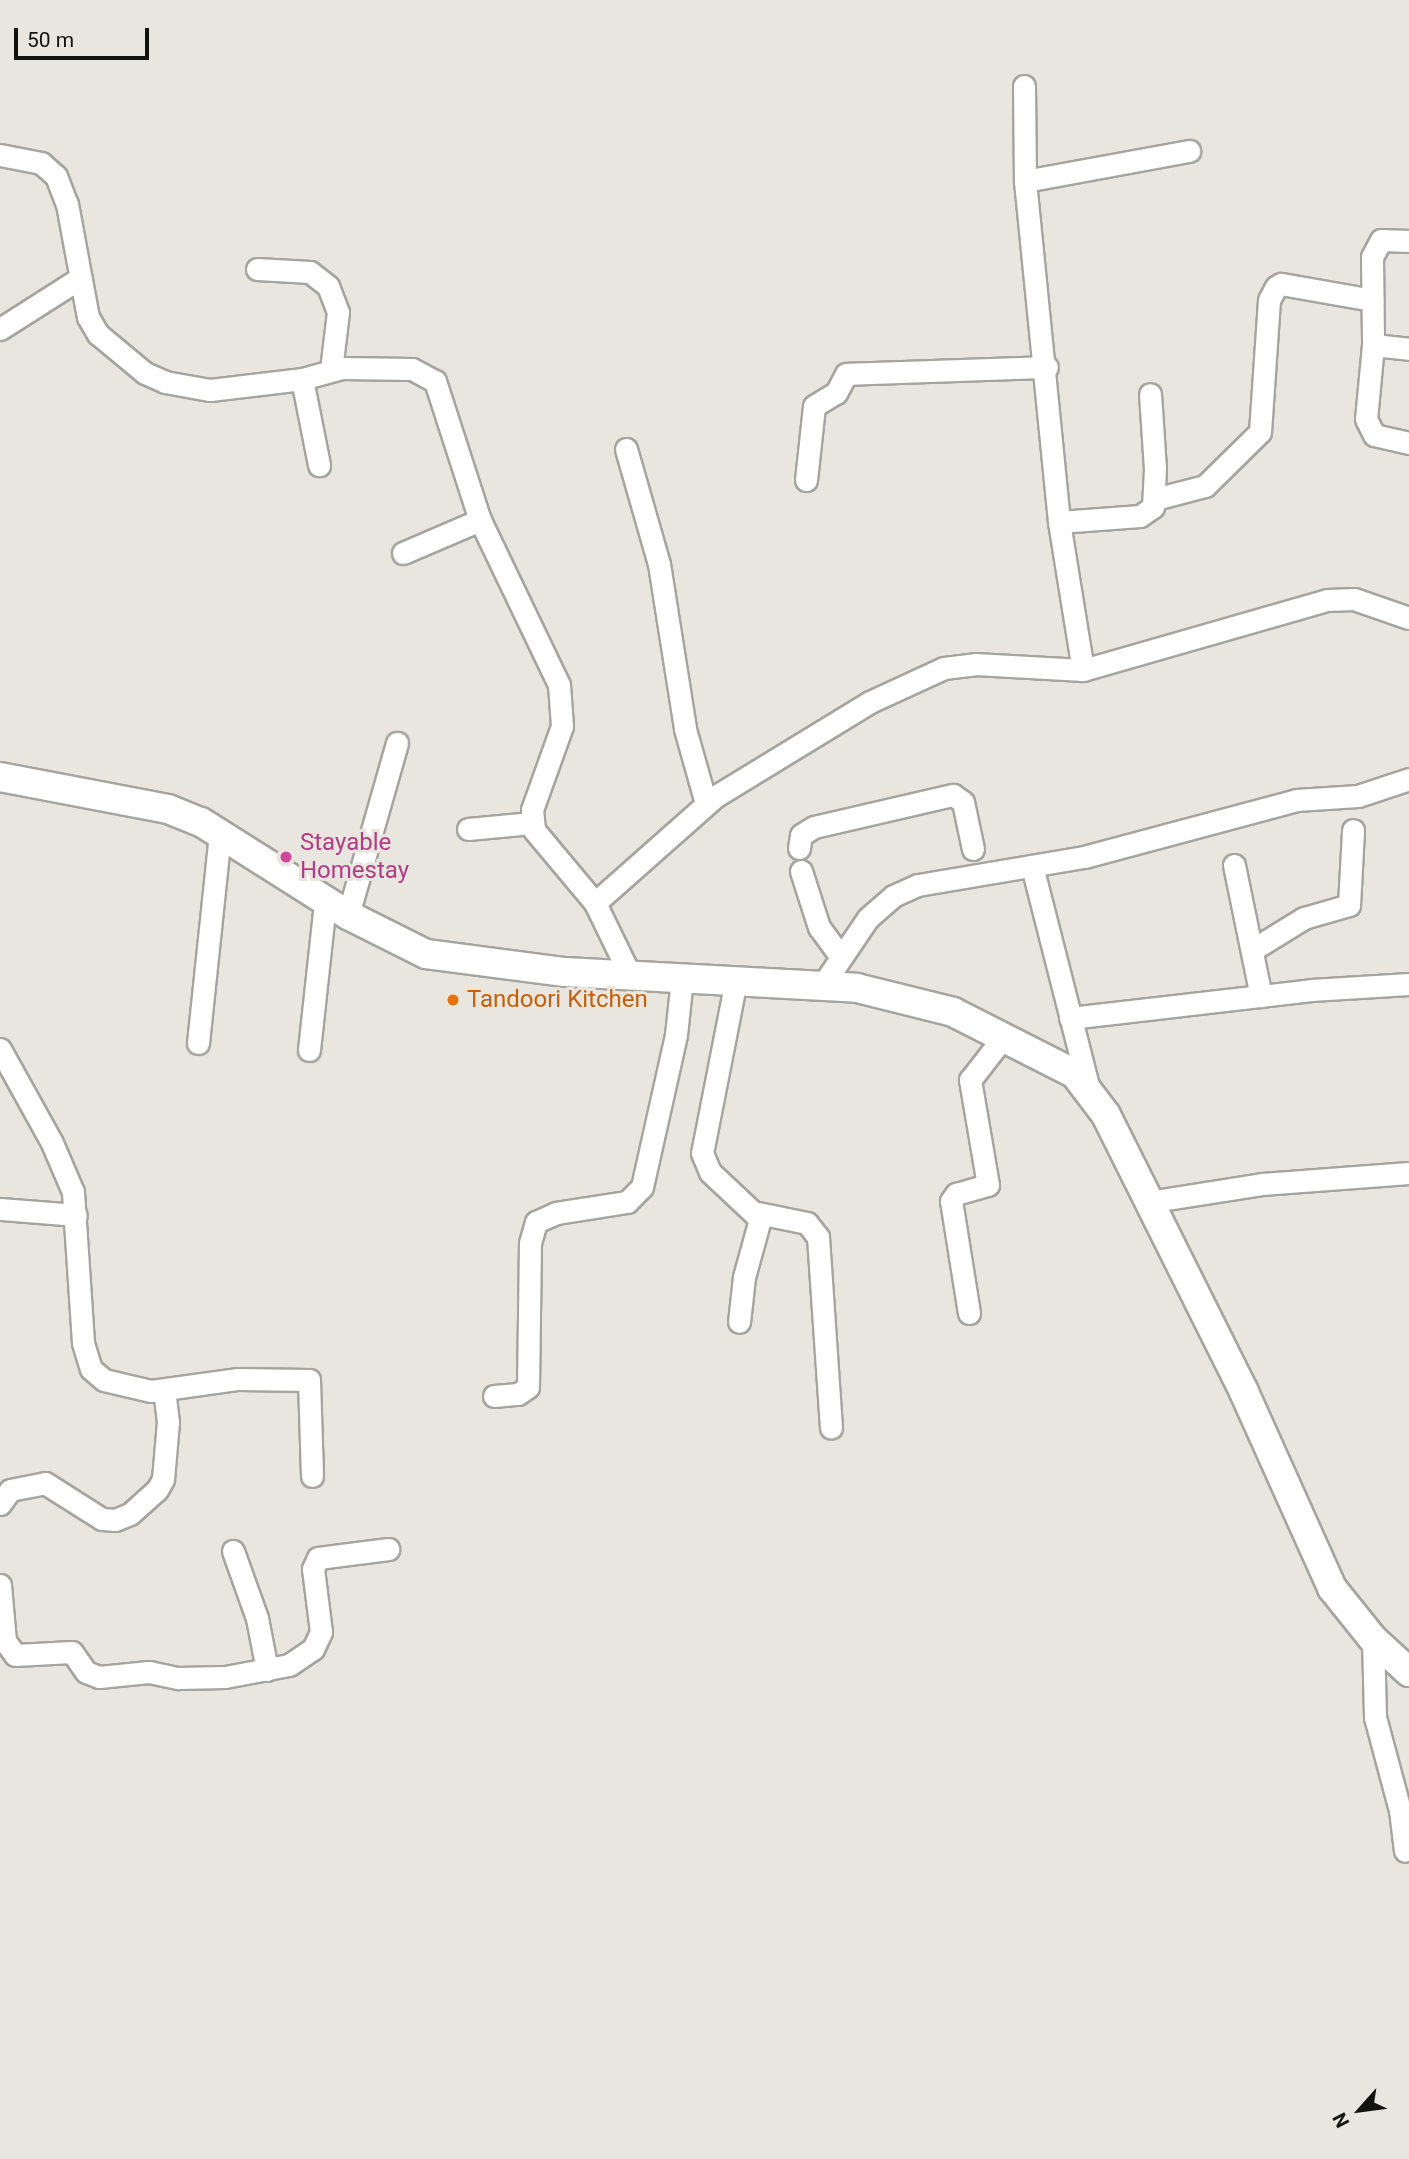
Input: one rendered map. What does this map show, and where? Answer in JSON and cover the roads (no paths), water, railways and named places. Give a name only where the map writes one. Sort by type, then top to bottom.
[{"type":"street","points":[[1024,86],[1025,181],[1046,367],[1059,522],[1083,670]]},
{"type":"street","points":[[1025,181],[1189,151]]},
{"type":"street","points":[[0,155],[41,163],[57,176],[67,204],[84,306],[98,334],[145,373],[165,382],[210,390],[302,379],[331,370],[412,369],[429,374],[440,395],[480,520],[559,685],[562,726],[532,810],[532,823],[551,854],[594,903],[629,973]]},
{"type":"street","points":[[1409,241],[1385,239],[1375,247],[1373,345],[1367,424],[1378,438],[1409,443]]},
{"type":"street","points":[[257,269],[310,272],[328,286],[338,312],[331,370]]},
{"type":"street","points":[[0,329],[80,278]]},
{"type":"street","points":[[1155,499],[1205,486],[1260,432],[1269,300],[1276,287],[1281,284],[1373,300]]},
{"type":"street","points":[[1373,345],[1409,349]]},
{"type":"street","points":[[806,481],[814,406],[836,393],[846,374],[1046,367]]},
{"type":"street","points":[[302,379],[319,465]]},
{"type":"street","points":[[1059,522],[1140,516],[1153,507],[1155,499],[1150,394]]},
{"type":"street","points":[[626,449],[659,564],[685,729],[706,803]]},
{"type":"street","points":[[404,553],[480,520]]},
{"type":"street","points":[[594,903],[706,803],[870,702],[928,673],[975,664],[1083,670],[1318,601],[1354,599],[1409,618]]},
{"type":"street","points":[[309,1050],[336,909],[397,743]]},
{"type":"street","points":[[0,777],[167,809],[220,834],[336,909],[401,945],[452,960],[682,978],[824,984],[927,1003],[1004,1035],[1074,1073],[1088,1086]]},
{"type":"street","points":[[824,984],[868,918],[893,896],[918,885],[1032,866],[1147,842],[1296,800],[1358,796],[1409,779]]},
{"type":"street","points":[[799,848],[801,835],[814,827],[953,795],[962,802],[973,849]]},
{"type":"street","points":[[468,829],[532,823]]},
{"type":"street","points":[[1252,950],[1304,918],[1349,905],[1353,830]]},
{"type":"street","points":[[198,1043],[220,834]]},
{"type":"street","points":[[1234,865],[1261,996]]},
{"type":"street","points":[[1032,866],[1088,1086],[1244,1392],[1332,1588],[1373,1639],[1409,1671]]},
{"type":"street","points":[[801,871],[818,928],[841,957]]},
{"type":"street","points":[[494,1396],[518,1394],[528,1387],[530,1243],[536,1222],[556,1213],[627,1202],[642,1187],[677,1035],[682,978]]},
{"type":"street","points":[[736,981],[702,1159],[726,1187],[758,1213],[807,1223],[818,1237],[831,1428]]},
{"type":"street","points":[[1070,1018],[1261,996],[1409,984]]},
{"type":"street","points":[[969,1313],[951,1201],[956,1194],[988,1185],[970,1080],[1004,1035]]},
{"type":"street","points":[[0,1049],[52,1143],[73,1192],[83,1343],[92,1369],[104,1380],[164,1391],[238,1379],[309,1380],[312,1476]]},
{"type":"street","points":[[1148,1202],[1262,1184],[1409,1172]]},
{"type":"street","points":[[0,1209],[76,1215]]},
{"type":"street","points":[[739,1322],[744,1277],[758,1213]]},
{"type":"street","points":[[0,1504],[10,1490],[44,1483],[102,1519],[115,1520],[130,1514],[158,1490],[163,1479],[168,1447],[164,1391]]},
{"type":"street","points":[[0,1585],[5,1641],[15,1655],[72,1652],[86,1672],[99,1677],[149,1672],[178,1678],[225,1677],[289,1665],[317,1642],[321,1632],[313,1569],[318,1558],[388,1549]]},
{"type":"street","points":[[233,1551],[257,1618],[267,1670]]},
{"type":"street","points":[[1373,1639],[1372,1696],[1400,1810],[1405,1851]]},
{"type":"place","name":"Stayable Homestay","points":[[286,857]]},
{"type":"place","name":"Tandoori Kitchen","points":[[453,1000]]}]
